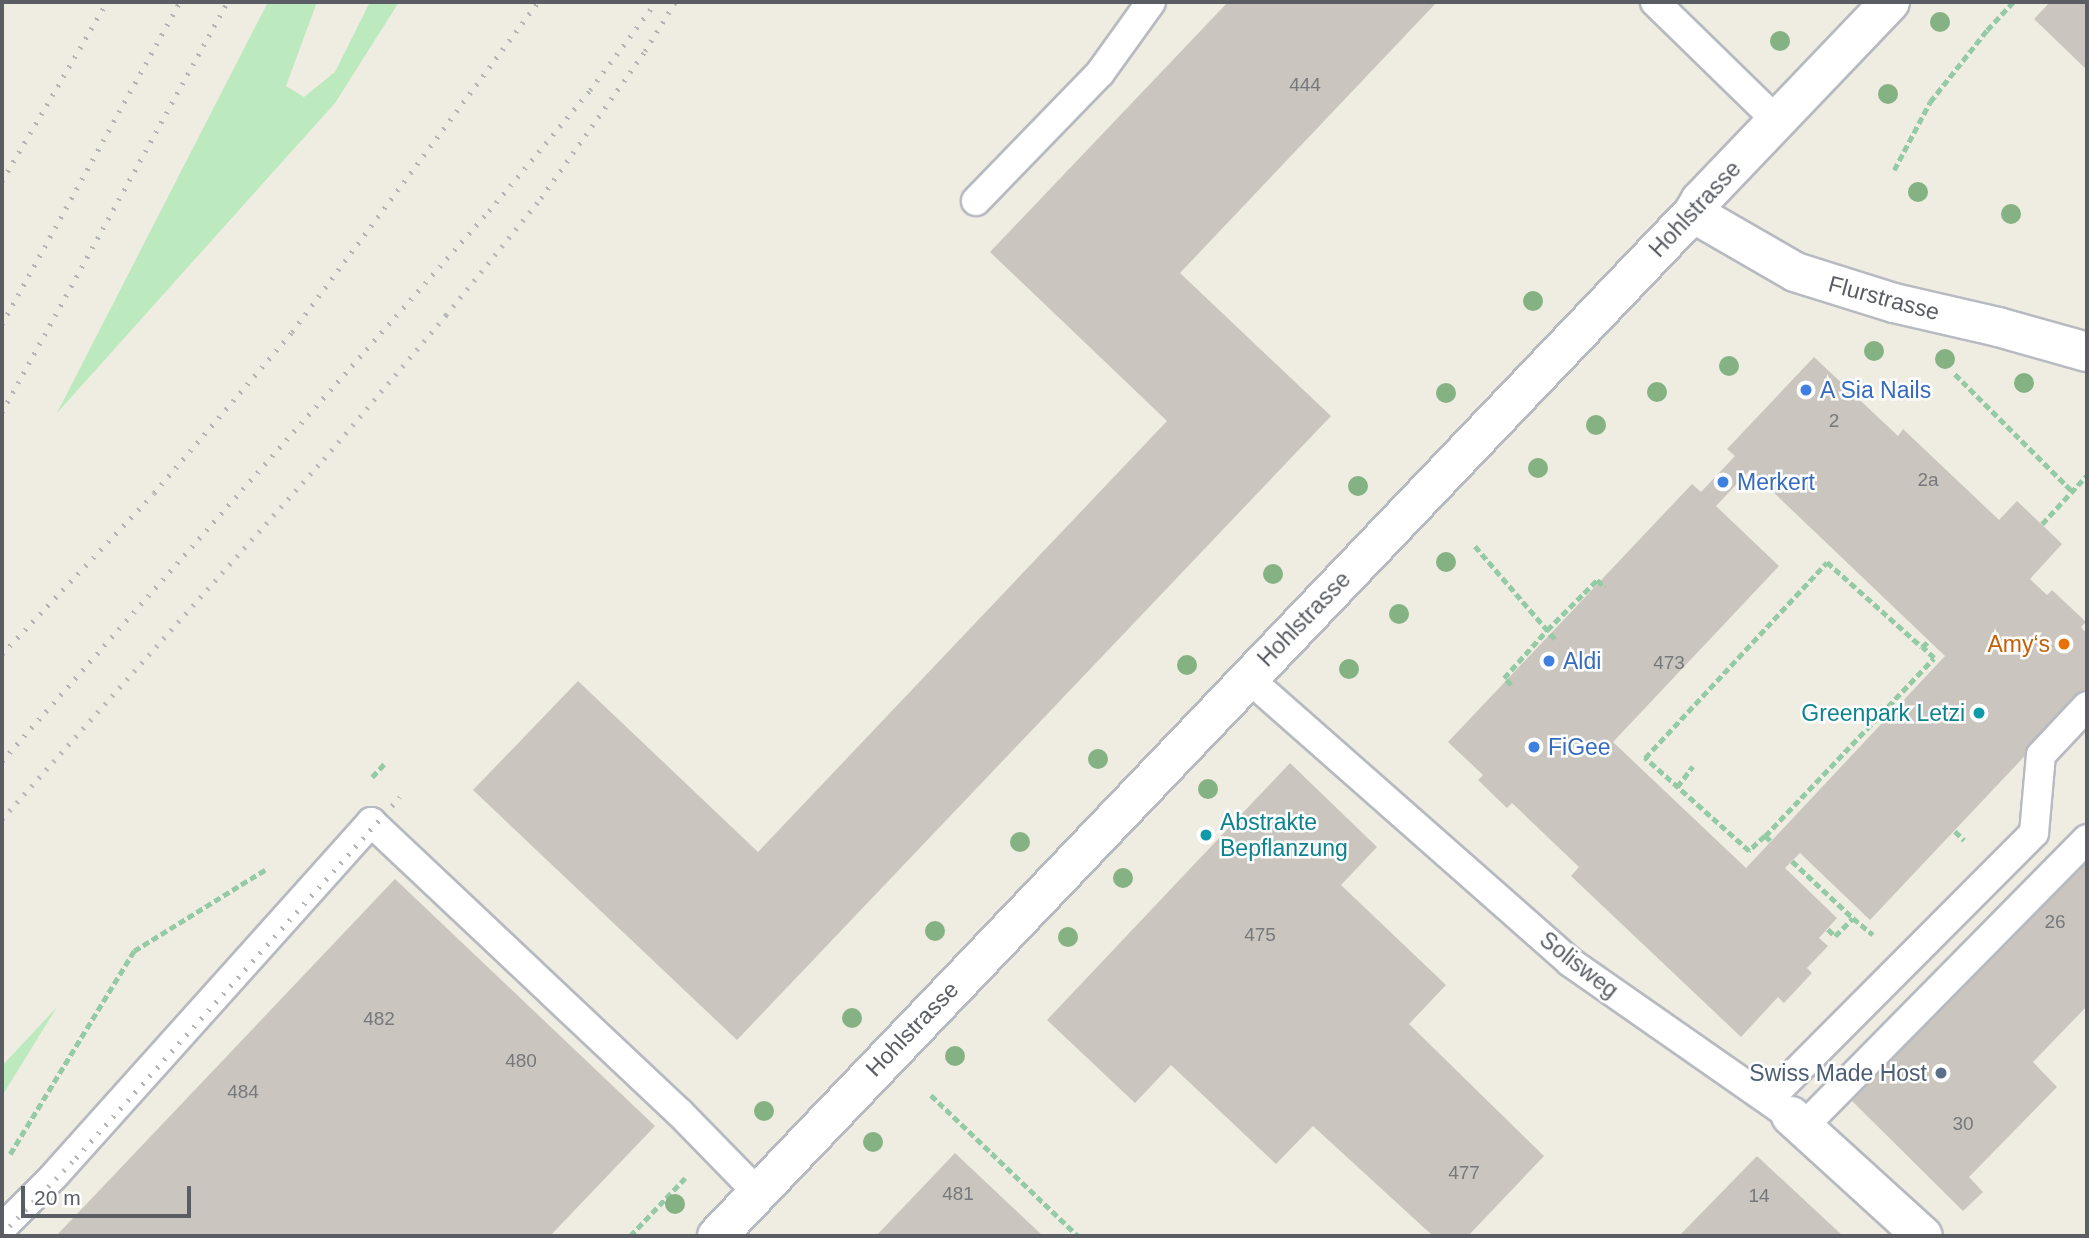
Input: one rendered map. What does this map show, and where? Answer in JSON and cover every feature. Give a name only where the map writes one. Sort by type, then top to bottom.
[{"type":"street","name":"Hohlstrasse","points":[[718,1236],[1247,677],[1693,213],[1700,201],[1890,2]]},
{"type":"street","name":"Flurstrasse","points":[[1693,213],[1795,272],[1894,303],[1998,327],[2087,352]]},
{"type":"street","name":"Solisweg","points":[[1788,1114],[1923,1236]]},
{"type":"lane","points":[[976,201],[1100,73],[1150,2]]},
{"type":"lane","points":[[1655,2],[1777,121]]},
{"type":"lane","name":"Solisweg","points":[[1247,677],[1570,962],[1788,1114]]},
{"type":"lane","points":[[1788,1114],[2034,833],[2041,755],[2087,706]]},
{"type":"lane","points":[[2,1228],[53,1177],[371,822],[680,1113],[759,1194]]},
{"type":"lane","points":[[1788,1114],[2087,839]]},
{"type":"path","points":[[1894,170],[1930,102],[1987,30],[2013,2]]},
{"type":"path","points":[[1955,374],[2072,491]]},
{"type":"path","points":[[2042,524],[2087,475]]},
{"type":"path","points":[[1475,547],[1555,639]]},
{"type":"path","points":[[1827,562],[1922,647],[1934,659],[1749,851],[1645,758],[1827,562]]},
{"type":"path","points":[[1511,685],[1504,678],[1547,631],[1597,580],[1605,587]]},
{"type":"path","points":[[1922,647],[1929,640]]},
{"type":"path","points":[[368,781],[385,762]]},
{"type":"path","points":[[1677,787],[1693,766]]},
{"type":"path","points":[[1765,836],[1770,841]]},
{"type":"path","points":[[1792,861],[1853,918]]},
{"type":"path","points":[[9,1155],[134,951],[272,866]]},
{"type":"path","points":[[932,1095],[1078,1236]]},
{"type":"path","points":[[630,1236],[715,1147]]},
{"type":"green space","points":[[268,2],[317,2],[286,86],[304,97],[335,72],[370,2],[399,2],[335,103],[57,413]]},
{"type":"green space","points":[[57,1007],[2,1096],[2,1066]]},
{"type":"building","points":[[1228,2],[1437,2],[1180,273],[1331,416],[737,1040],[473,790],[578,681],[758,852],[1167,421],[990,252]]},
{"type":"building","points":[[2050,2],[2087,2],[2087,70],[2034,19]]},
{"type":"building","name":"Greenpark Letzi","points":[[1814,357],[1898,436],[1903,429],[1999,520],[2017,501],[2062,544],[2030,579],[2047,595],[2052,590],[2086,622],[2081,627],[2087,634],[2087,690],[1870,920],[1800,853],[1785,868],[1837,918],[1819,938],[1828,946],[1807,968],[1812,973],[1784,1003],[1778,997],[1741,1037],[1571,876],[1579,867],[1512,803],[1507,808],[1478,780],[1483,775],[1448,742],[1692,484],[1701,492],[1735,456],[1727,449]],"holes":[[[1750,470],[1945,656],[1746,868],[1613,742],[1779,566],[1716,506]]]},
{"type":"building","points":[[1290,763],[1377,847],[1341,885],[1446,985],[1409,1024],[1544,1156],[1468,1236],[1433,1236],[1313,1126],[1276,1164],[1171,1065],[1135,1103],[1047,1020]]},
{"type":"building","points":[[2087,856],[2087,1006],[2033,1062],[2057,1087],[1969,1177],[1983,1192],[1963,1211],[1848,1097]]},
{"type":"building","points":[[395,879],[655,1126],[550,1236],[56,1236]]},
{"type":"building","points":[[955,1153],[1043,1236],[876,1236]]},
{"type":"building","points":[[1757,1156],[1843,1236],[1679,1236]]},
{"type":"railway","points":[[2,181],[107,2]]},
{"type":"railway","points":[[2,324],[180,2]]},
{"type":"railway","points":[[2,412],[227,2]]},
{"type":"railway","points":[[2,654],[154,493],[292,332],[538,2]]},
{"type":"railway","points":[[2,761],[489,211],[590,90],[656,2]]},
{"type":"railway","points":[[2,819],[324,459],[446,315],[541,198],[645,51],[675,2]]},
{"type":"railway","points":[[2,1234],[76,1158],[400,797]]},
{"type":"place","name":"A Sia Nails","points":[[1806,390]]},
{"type":"place","name":"Merkert","points":[[1723,482]]},
{"type":"place","name":"Amy‘s","points":[[2064,644]]},
{"type":"place","name":"Aldi","points":[[1549,661]]},
{"type":"place","name":"Greenpark Letzi","points":[[1979,713]]},
{"type":"place","name":"FiGee","points":[[1534,747]]},
{"type":"place","name":"Abstrakte Bepflanzung","points":[[1206,835]]},
{"type":"place","name":"Swiss Made Host","points":[[1941,1073]]}]
